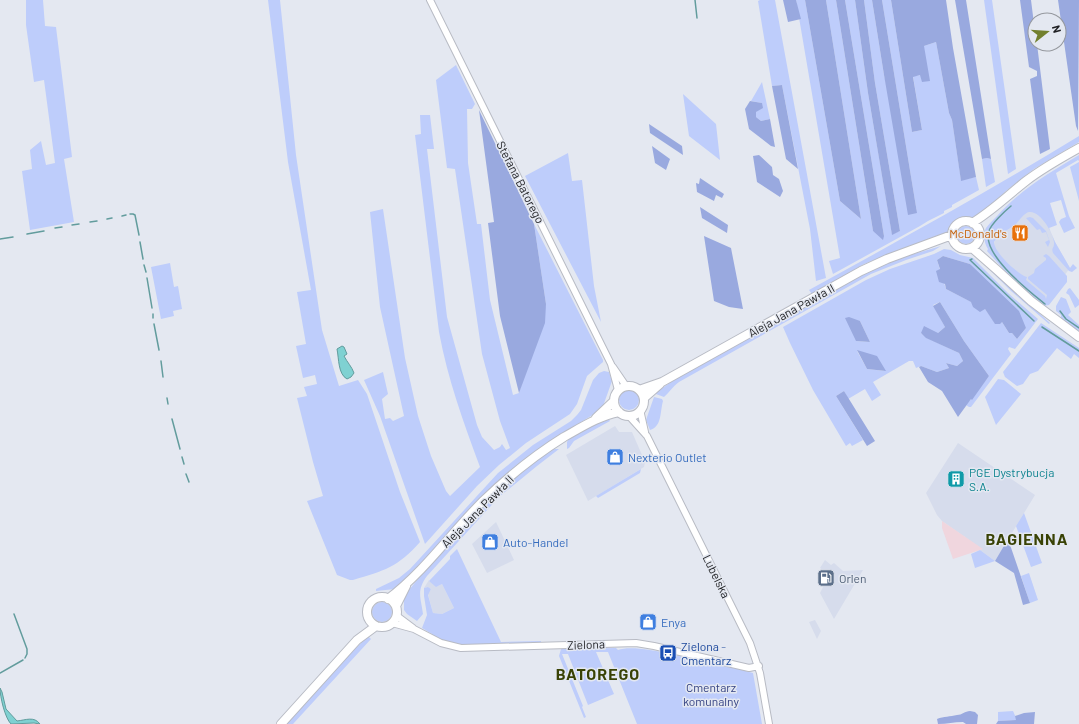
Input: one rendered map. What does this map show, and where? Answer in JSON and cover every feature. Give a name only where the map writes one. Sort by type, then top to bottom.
[{"type":"main road","points":[[972,223],[995,207],[1028,179],[1079,148]]},
{"type":"main road","points":[[978,230],[995,207]]},
{"type":"main road","points":[[965,222],[972,223],[978,230],[980,237],[975,245],[962,248],[955,243],[952,235],[958,224],[965,222]]},
{"type":"main road","name":"Aleja Jana Pawła II","points":[[639,390],[662,382],[861,271],[887,259],[952,235]]},
{"type":"main road","name":"Aleja Jana Pawła II","points":[[924,246],[955,243]]},
{"type":"main road","points":[[975,245],[997,270],[1031,302],[1079,337]]},
{"type":"main road","name":"Aleja Jana Pawła II","points":[[644,398],[662,382]]},
{"type":"main road","points":[[633,386],[639,390],[644,398],[641,410],[630,416],[619,412],[615,407],[614,395],[622,388],[633,386]]},
{"type":"main road","name":"Aleja Jana Pawła II","points":[[388,599],[408,584],[475,510],[504,482],[543,451],[594,420],[614,401]]},
{"type":"main road","name":"Aleja Jana Pawła II","points":[[594,420],[619,412]]},
{"type":"main road","name":"Aleja Jana Pawła II","points":[[396,606],[408,584]]},
{"type":"main road","points":[[378,598],[388,599],[396,606],[397,616],[392,623],[385,627],[376,626],[369,621],[367,611],[370,602],[378,598]]},
{"type":"main road","points":[[281,724],[357,640],[369,621]]},
{"type":"main road","points":[[357,640],[376,626]]},
{"type":"street","name":"Stefana Batorego","points":[[430,0],[622,388]]},
{"type":"street","name":"Lubelska","points":[[641,410],[646,434],[750,643],[759,666],[769,724]]},
{"type":"street","name":"Lubelska","points":[[630,416],[646,434]]},
{"type":"street","name":"Zielona","points":[[397,616],[414,629],[441,643],[461,648],[623,643],[638,644],[749,668],[759,666]]},
{"type":"street","name":"Zielona","points":[[392,623],[414,629]]},
{"type":"shaded area","points":[[783,0],[796,0],[801,19],[788,22]]},
{"type":"shaded area","points":[[805,0],[826,0],[861,219],[840,201]]},
{"type":"shaded area","points":[[836,0],[845,0],[884,236],[883,240],[873,231]]},
{"type":"shaded area","points":[[855,0],[864,0],[875,83],[900,231],[892,235],[868,93]]},
{"type":"shaded area","points":[[872,0],[882,0],[917,213],[908,215],[884,75]]},
{"type":"shaded area","points":[[891,0],[946,0],[976,177],[961,181],[952,120],[949,113],[936,42],[924,46],[930,81],[922,82],[920,75],[913,77],[922,130],[912,132]]},
{"type":"shaded area","points":[[955,0],[966,0],[991,159],[982,159]]},
{"type":"shaded area","points":[[1020,0],[1031,0],[1032,12],[1027,12],[1027,52],[1038,52],[1050,149],[1040,154],[1030,79],[1037,76],[1037,71],[1029,67]]},
{"type":"shaded area","points":[[1058,0],[1079,0],[1078,131],[1065,52],[1067,52],[1067,12],[1060,12]]},
{"type":"shaded area","points":[[782,85],[798,169],[786,159],[772,86]]},
{"type":"shaded area","points":[[750,101],[762,103],[763,108],[756,112],[756,117],[761,121],[770,119],[775,147],[771,146],[749,129],[745,109]]},
{"type":"shaded area","points":[[479,110],[534,224],[546,304],[545,323],[519,393],[500,316],[488,223],[494,222]]},
{"type":"shaded area","points":[[649,124],[682,146],[683,155],[650,133]]},
{"type":"shaded area","points":[[652,146],[670,159],[666,170],[655,163]]},
{"type":"shaded area","points":[[759,155],[772,167],[773,175],[779,179],[783,191],[780,197],[757,182],[753,156]]},
{"type":"shaded area","points":[[700,178],[724,194],[722,198],[716,195],[714,201],[697,192],[696,183],[699,184]]},
{"type":"shaded area","points":[[1028,204],[1047,223],[1055,242],[1070,268],[1046,300],[1012,270],[993,248],[996,235]]},
{"type":"shaded area","points":[[700,207],[728,225],[727,233],[702,218]]},
{"type":"shaded area","points":[[704,236],[731,248],[743,309],[729,307],[714,301]]},
{"type":"shaded area","points":[[943,256],[970,264],[1019,311],[1026,328],[1017,339],[1012,333],[1009,333],[1002,322],[1000,324],[995,324],[985,309],[980,312],[973,307],[971,302],[946,289],[945,284],[939,282],[936,271],[940,269],[937,260]]},
{"type":"shaded area","points":[[940,302],[964,341],[989,376],[958,417],[942,391],[928,382],[919,367],[921,366],[937,372],[949,368],[946,363],[957,366],[963,361],[959,353],[926,338],[921,333],[924,326],[938,333],[945,327],[933,306]]},
{"type":"shaded area","points":[[849,317],[860,321],[870,342],[856,341],[845,318]]},
{"type":"shaded area","points":[[342,346],[347,354],[344,356],[354,373],[347,379],[340,370],[337,349]]},
{"type":"shaded area","points":[[857,350],[877,356],[886,371],[867,369]]},
{"type":"shaded area","points":[[844,391],[875,441],[867,446],[836,396]]},
{"type":"shaded area","points":[[615,426],[619,432],[632,432],[645,462],[644,467],[588,501],[566,455]]},
{"type":"shaded area","points":[[958,443],[1035,495],[995,561],[980,550],[982,549],[942,521],[937,515],[926,493]]},
{"type":"shaded area","points":[[942,521],[983,549],[953,559],[942,528]]},
{"type":"shaded area","points":[[496,522],[514,560],[487,573],[472,544]]},
{"type":"shaded area","points":[[1008,539],[1030,603],[1023,605],[1014,573],[995,561]]},
{"type":"shaded area","points":[[825,560],[831,565],[834,563],[843,571],[863,570],[834,619],[820,593],[824,585],[817,578],[823,570],[820,568]]},
{"type":"shaded area","points":[[429,580],[438,586],[442,584],[454,608],[442,614],[433,613],[428,594],[431,589],[428,587],[424,588]]},
{"type":"shaded area","points":[[815,620],[821,631],[817,639],[809,622]]},
{"type":"shaded area","points":[[0,688],[6,709],[17,721],[32,719],[40,724],[11,724],[3,707]]},
{"type":"shaded area","points":[[970,711],[975,712],[978,715],[977,724],[966,724],[963,722],[938,724],[937,719],[959,715]]},
{"type":"shaded area","points":[[1035,712],[1034,724],[996,724],[998,721],[1016,720],[1015,716],[1024,713]]},
{"type":"green space","points":[[26,0],[43,0],[45,26],[56,27],[72,157],[64,159],[74,222],[30,230],[22,171],[32,169],[30,150],[41,141],[46,165],[55,163],[44,80],[34,82],[26,25]]},
{"type":"green space","points":[[268,0],[280,0],[296,155],[322,330],[339,386],[358,380],[367,394],[400,492],[420,542],[405,557],[390,567],[353,580],[337,575],[307,501],[323,496],[297,398],[307,396],[304,387],[317,384],[315,375],[303,378],[296,346],[306,344],[297,292],[311,290],[288,162]]},
{"type":"green space","points":[[775,0],[826,278],[816,281],[810,229],[782,85],[772,86],[758,1]]},
{"type":"green space","points":[[796,0],[805,0],[840,201],[861,219],[826,0],[836,0],[873,231],[884,236],[845,0],[855,0],[868,93],[892,234],[900,231],[875,83],[864,0],[872,0],[884,75],[917,213],[882,0],[891,0],[912,132],[922,130],[913,76],[921,75],[924,46],[936,42],[949,113],[952,120],[961,180],[976,177],[979,190],[952,205],[952,207],[944,211],[944,213],[833,274],[829,261],[840,258]]},
{"type":"green space","points":[[984,0],[992,0],[1016,169],[1008,174]]},
{"type":"green space","points":[[456,65],[475,104],[472,109],[467,109],[468,163],[477,224],[481,224],[490,300],[513,395],[519,393],[546,304],[534,224],[603,362],[587,376],[577,404],[570,414],[526,443],[499,465],[477,486],[425,544],[380,416],[364,380],[383,372],[388,394],[382,399],[385,419],[390,418],[393,421],[404,416],[380,307],[370,212],[383,209],[405,358],[418,416],[431,456],[446,491],[450,496],[480,467],[451,384],[439,332],[415,135],[421,134],[420,115],[430,115],[434,149],[427,149],[447,317],[477,425],[482,437],[494,450],[502,444],[506,450],[510,448],[500,421],[482,354],[455,169],[447,168],[436,80]]},
{"type":"green space","points":[[762,82],[770,119],[761,121],[756,117],[756,112],[762,103],[751,101]]},
{"type":"green space","points":[[683,94],[716,124],[720,160],[689,136]]},
{"type":"green space","points":[[1079,136],[1079,142],[1034,169],[1006,191],[978,217],[959,221],[946,235],[912,245],[864,264],[812,294],[809,290],[911,234]]},
{"type":"green space","points":[[568,153],[572,181],[582,180],[594,286],[601,322],[525,176]]},
{"type":"green space","points":[[1079,155],[1079,161],[1078,160],[1056,173],[1069,216],[1075,228],[1064,233],[1059,222],[1061,219],[1066,217],[1061,200],[1050,203],[1057,225],[1049,228],[1051,233],[1046,224],[1038,215],[1033,212],[1029,212],[1023,215],[1015,225],[1001,234],[994,242],[1002,257],[1018,272],[1027,277],[1026,280],[1045,296],[1046,299],[1047,295],[1028,279],[1028,277],[1034,273],[1035,269],[1046,260],[1043,256],[1046,254],[1049,256],[1067,276],[1067,282],[1049,305],[1044,306],[1015,282],[987,251],[988,249],[984,238],[984,233],[988,225],[1015,198],[1046,175]]},
{"type":"green space","points":[[982,159],[991,159],[995,182],[986,187]]},
{"type":"green space","points":[[1079,162],[1079,201],[1070,167]]},
{"type":"green space","points":[[1026,218],[1033,218],[1046,231],[1050,242],[1048,247],[1045,242],[1049,240],[1046,232],[1042,233],[1040,229],[1037,230]]},
{"type":"green space","points":[[962,226],[970,226],[975,231],[973,242],[970,244],[962,244],[957,239],[957,231]]},
{"type":"green space","points":[[1054,240],[1070,268],[1073,264],[1077,268],[1072,272],[1069,271],[1053,253],[1052,250]]},
{"type":"green space","points":[[941,246],[933,251],[871,274],[679,382],[664,397],[655,393],[677,378],[867,272],[900,258]]},
{"type":"green space","points":[[944,249],[973,258],[1008,293],[1038,319],[1015,349],[1009,347],[1008,349],[1011,354],[971,407],[969,407],[966,405],[989,376],[964,341],[940,302],[933,305],[945,327],[938,333],[921,333],[927,338],[959,353],[963,361],[957,366],[946,363],[949,368],[937,372],[921,366],[916,368],[913,361],[909,361],[873,382],[881,395],[872,401],[865,389],[848,399],[844,391],[836,396],[863,440],[852,446],[850,443],[846,446],[813,390],[783,327],[866,280],[890,269],[934,254]],"holes":[[[943,256],[970,264],[1026,328],[1017,339],[1012,333],[1009,333],[1002,322],[995,323],[985,309],[946,289],[937,260]],[[860,321],[870,342],[856,341]],[[857,351],[885,371],[867,369]]]},
{"type":"green space","points":[[979,259],[1050,323],[1049,324],[1011,291]]},
{"type":"green space","points":[[170,263],[174,287],[178,286],[182,309],[173,311],[174,316],[161,319],[151,267]]},
{"type":"green space","points":[[1070,288],[1079,300],[1079,305],[1075,308],[1069,295],[1066,293]]},
{"type":"green space","points":[[1061,297],[1066,299],[1071,312],[1068,315],[1079,325],[1079,332],[1061,318],[1061,315],[1056,311],[1056,306]]},
{"type":"green space","points":[[1041,323],[1079,348],[1079,358],[1074,354],[1071,359],[1057,348],[1038,371],[1030,374],[1023,384],[1017,386],[1005,377],[1003,372]]},
{"type":"green space","points":[[604,371],[609,372],[612,381],[602,409],[554,439],[395,589],[376,591],[376,589],[399,578],[410,569],[498,473],[533,445],[571,421],[581,410],[593,380],[599,373]]},
{"type":"green space","points":[[998,379],[1004,380],[1021,394],[996,425],[985,397]]},
{"type":"green space","points":[[629,390],[636,393],[639,400],[636,407],[629,410],[622,407],[619,400],[622,393]]},
{"type":"green space","points":[[654,397],[662,399],[663,401],[659,422],[657,426],[650,430],[646,420]]},
{"type":"green space","points":[[608,418],[610,421],[574,441],[567,449],[567,442],[569,438]]},
{"type":"green space","points":[[559,449],[499,497],[427,576],[420,590],[423,614],[417,621],[407,614],[404,610],[404,596],[427,568],[483,507],[523,470],[551,450]]},
{"type":"green space","points":[[641,469],[640,473],[598,498],[596,496]]},
{"type":"green space","points":[[1024,513],[1042,563],[1031,567],[1016,526]]},
{"type":"green space","points":[[457,549],[501,642],[541,641],[541,643],[465,645],[443,641],[422,628],[427,615],[424,588],[428,587],[431,589],[428,595],[433,613],[442,614],[454,608],[442,584],[436,587],[429,581],[450,559],[450,556]]},
{"type":"green space","points":[[980,550],[995,561],[975,568],[971,554]]},
{"type":"green space","points":[[1029,573],[1038,600],[1030,603],[1021,576]]},
{"type":"green space","points":[[382,602],[389,605],[392,612],[389,619],[382,622],[375,619],[372,612],[375,605]]},
{"type":"green space","points":[[368,636],[371,639],[293,724],[286,724],[346,658]]},
{"type":"green space","name":"Cmentarz komunalny","points":[[616,648],[618,650],[636,648],[661,652],[753,673],[762,724],[637,724],[608,652],[596,652],[614,694],[588,705],[568,654],[562,654],[583,706],[582,707],[586,717],[584,718],[559,656],[561,649]]},
{"type":"green space","points":[[1013,711],[1017,720],[998,721],[998,712]]},
{"type":"waterway","points":[[695,0],[697,18]]},
{"type":"waterway","points":[[1011,206],[992,225],[989,231],[988,240],[999,261],[1018,281],[1045,304]]},
{"type":"waterway","points":[[130,214],[135,215],[139,235]]},
{"type":"waterway","points":[[122,216],[126,215]]},
{"type":"waterway","points":[[107,219],[112,218]]},
{"type":"waterway","points":[[90,222],[97,221]]},
{"type":"waterway","points":[[72,225],[79,224]]},
{"type":"waterway","points":[[55,228],[62,227]]},
{"type":"waterway","points":[[27,234],[44,231]]},
{"type":"waterway","points":[[0,239],[13,237]]},
{"type":"waterway","points":[[140,242],[143,259]]},
{"type":"waterway","points":[[972,259],[970,260],[1034,321]]},
{"type":"waterway","points":[[144,265],[146,272]]},
{"type":"waterway","points":[[147,278],[152,308]]},
{"type":"waterway","points":[[1060,311],[1066,319],[1079,328]]},
{"type":"waterway","points":[[154,324],[159,350]]},
{"type":"waterway","points":[[1042,327],[1079,351]]},
{"type":"waterway","points":[[161,361],[163,377]]},
{"type":"waterway","points":[[167,398],[168,404]]},
{"type":"waterway","points":[[172,419],[180,449]]},
{"type":"waterway","points":[[182,457],[184,464]]},
{"type":"waterway","points":[[186,474],[189,482]]},
{"type":"waterway","points":[[14,614],[27,649],[25,658]]},
{"type":"waterway","points":[[0,673],[23,660]]},
{"type":"place","name":"McDonald's","points":[[1020,233]]},
{"type":"place","name":"Nexterio Outlet","points":[[615,457]]},
{"type":"place","name":"PGE Dystrybucja S.A.","points":[[956,479]]},
{"type":"place","name":"Auto-Handel","points":[[490,542]]},
{"type":"place","name":"Orlen","points":[[826,578]]},
{"type":"place","name":"Enya","points":[[648,622]]},
{"type":"place","name":"Zielona - Cmentarz","points":[[668,653]]},
{"type":"district","name":"BAGIENNA","points":[[1027,538]]},
{"type":"district","name":"BATOREGO","points":[[598,673]]}]
